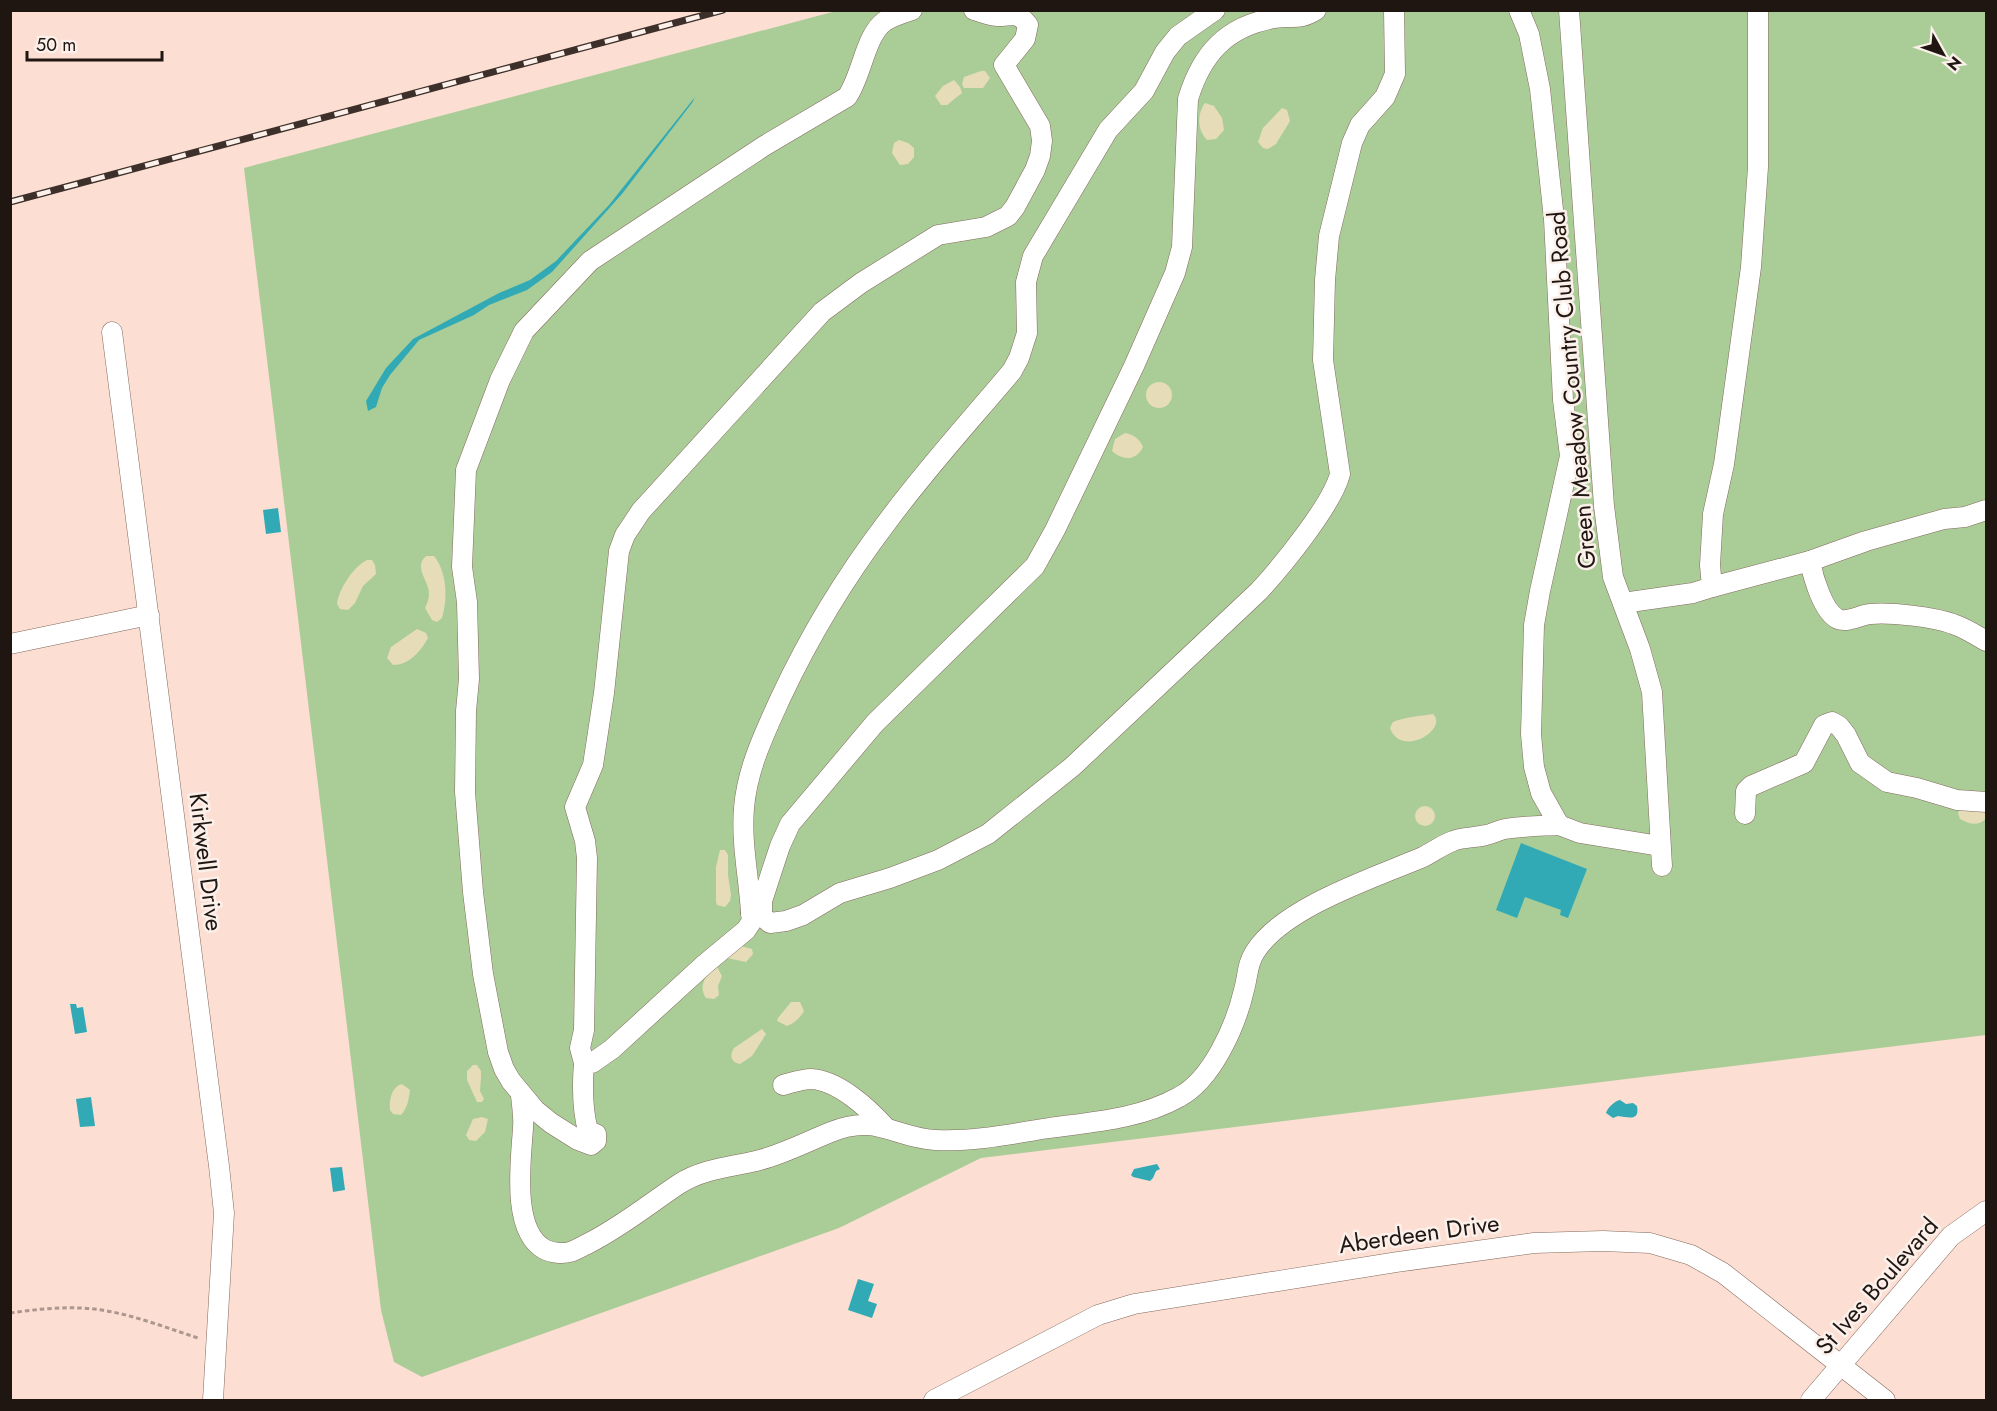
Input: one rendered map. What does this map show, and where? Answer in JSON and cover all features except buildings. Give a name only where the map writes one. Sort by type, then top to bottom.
[{"type":"street","points":[[912,10],[884,22],[873,36],[854,88],[847,97],[764,146],[590,261],[575,275],[524,331],[500,380],[475,441],[466,470],[462,567],[466,602],[469,679],[466,711],[465,792],[473,892],[483,974],[498,1052],[504,1069],[521,1095],[535,1110],[550,1123],[591,1145],[596,1141],[596,1134],[588,1131],[585,1118],[582,1095],[584,1063],[580,1048],[584,1030],[587,858],[585,841],[575,807],[593,765],[604,693],[619,551],[624,535],[641,512],[822,312],[861,283],[938,235],[986,227],[1008,216],[1015,207],[1035,170],[1042,141],[1040,126],[1004,65],[1025,39],[1029,25],[1022,16],[997,16],[974,10]]},
{"type":"street","points":[[1215,10],[1178,36],[1165,52],[1144,91],[1108,130],[1033,256],[1026,282],[1027,333],[1012,371],[888,521],[842,586],[794,670],[759,747],[748,783],[744,809],[744,839],[757,914],[770,923],[786,921],[803,915],[840,892],[890,878],[938,860],[988,834],[1072,767],[1259,591],[1280,568],[1314,520],[1338,483],[1340,474],[1323,360],[1325,280],[1329,236],[1352,143],[1360,124],[1385,97],[1395,74],[1394,10]]},
{"type":"street","points":[[584,1063],[592,1063],[612,1049],[705,964],[746,930],[757,914],[780,846],[790,824],[875,723],[1035,566],[1134,366],[1175,273],[1182,247],[1188,99],[1203,63],[1217,45],[1236,31],[1263,20],[1285,17],[1303,18],[1316,10]]},
{"type":"street","points":[[1519,10],[1529,34],[1540,88],[1554,219],[1563,400],[1570,456],[1534,626],[1531,734],[1534,767],[1541,793],[1559,825]]},
{"type":"street","name":"Green Meadow Country Club Road","points":[[1569,10],[1604,506],[1613,577],[1640,649],[1652,692],[1662,866]]},
{"type":"street","points":[[1712,587],[1710,565],[1713,514],[1724,464],[1752,256],[1758,167],[1758,10]]},
{"type":"street","name":"Kirkwell Drive","points":[[112,332],[224,1213],[213,1401]]},
{"type":"street","points":[[1623,603],[1693,593],[1810,561],[1866,541],[1986,510]]},
{"type":"street","points":[[1810,561],[1812,576],[1835,618],[1843,621],[1870,614],[1936,620],[1954,624],[1986,641]]},
{"type":"street","points":[[10,644],[148,615]]},
{"type":"street","points":[[1745,814],[1746,791],[1751,786],[1804,763],[1824,725],[1832,722],[1839,726],[1846,735],[1860,763],[1887,782],[1957,800],[1986,802]]},
{"type":"street","points":[[521,1095],[524,1125],[520,1193],[524,1218],[530,1235],[546,1251],[570,1252],[599,1238],[683,1182],[723,1167],[774,1156],[838,1129],[861,1124],[886,1128],[914,1138],[958,1140],[988,1138],[1108,1120],[1158,1108],[1184,1095],[1215,1061],[1233,1023],[1244,990],[1248,966],[1257,949],[1273,931],[1303,911],[1371,877],[1425,856],[1455,840],[1485,836],[1503,829],[1559,825],[1580,833],[1660,846]]},
{"type":"street","points":[[783,1085],[810,1079],[821,1081],[853,1095],[886,1128]]},
{"type":"street","name":"St Ives Boulevard","points":[[1811,1401],[1951,1236],[1986,1211]]},
{"type":"street","name":"Aberdeen Drive","points":[[934,1401],[1098,1315],[1134,1304],[1397,1262],[1534,1243],[1603,1241],[1650,1243],[1691,1255],[1723,1273],[1885,1401]]},
{"type":"path","points":[[10,1312],[65,1307],[96,1309],[140,1319],[217,1344]]},
{"type":"green space","points":[[836,11],[1986,11],[1986,1035],[981,1158],[839,1228],[422,1377],[394,1362],[381,1310],[244,168]]},
{"type":"sand","points":[[985,71],[990,78],[983,88],[964,88],[962,84],[964,77]]},
{"type":"sand","points":[[954,80],[962,93],[947,105],[941,105],[935,96],[943,86]]},
{"type":"sand","points":[[1205,103],[1214,106],[1222,118],[1224,130],[1216,139],[1207,140],[1201,132],[1199,122]]},
{"type":"sand","points":[[1282,108],[1287,110],[1290,121],[1276,144],[1268,149],[1263,148],[1258,142],[1263,128]]},
{"type":"sand","points":[[899,140],[914,148],[914,157],[908,164],[900,165],[892,153],[894,143]]},
{"type":"sand","points":[[1159,382],[1168,386],[1172,395],[1168,404],[1159,408],[1150,404],[1146,395],[1150,386]]},
{"type":"sand","points":[[1125,433],[1136,437],[1143,447],[1137,455],[1129,458],[1120,457],[1112,451],[1115,439]]},
{"type":"sand","points":[[426,556],[434,556],[444,578],[446,594],[444,611],[442,618],[437,622],[432,620],[425,608],[429,594],[421,565]]},
{"type":"sand","points":[[367,560],[372,560],[376,574],[363,586],[355,603],[348,610],[340,609],[337,604],[338,598],[344,585],[352,573]]},
{"type":"sand","points":[[417,629],[426,633],[428,638],[425,643],[409,660],[393,665],[387,658],[391,647]]},
{"type":"sand","points":[[1433,714],[1436,720],[1435,727],[1422,738],[1413,741],[1404,741],[1396,737],[1390,728],[1393,722],[1398,720]]},
{"type":"sand","points":[[1421,806],[1429,806],[1435,812],[1435,820],[1429,826],[1421,826],[1415,820],[1415,812]]},
{"type":"sand","points":[[1960,809],[1986,810],[1986,818],[1977,824],[1967,822],[1960,819],[1958,813]]},
{"type":"sand","points":[[720,850],[725,850],[728,855],[731,895],[725,907],[717,905],[716,902],[716,867]]},
{"type":"sand","points":[[741,946],[752,949],[753,954],[746,962],[727,958]]},
{"type":"sand","points":[[714,966],[722,976],[718,986],[719,995],[714,999],[706,998],[703,985]]},
{"type":"sand","points":[[791,1002],[800,1002],[804,1011],[797,1020],[787,1026],[777,1021]]},
{"type":"sand","points":[[762,1029],[766,1034],[752,1056],[740,1064],[735,1062],[731,1056],[734,1048]]},
{"type":"sand","points":[[473,1065],[477,1065],[481,1071],[480,1091],[484,1099],[482,1102],[477,1102],[467,1080],[467,1071]]},
{"type":"sand","points":[[402,1084],[410,1090],[407,1104],[401,1115],[393,1114],[390,1110],[392,1095],[395,1088]]},
{"type":"sand","points":[[482,1117],[488,1119],[485,1132],[476,1141],[469,1140],[466,1135],[473,1119]]},
{"type":"water","points":[[695,97],[622,194],[552,272],[527,290],[489,305],[474,315],[419,340],[390,375],[382,388],[376,407],[368,411],[366,401],[386,368],[413,339],[499,293],[530,280],[556,261],[609,205]]},
{"type":"water","points":[[278,508],[281,532],[266,534],[263,510]]},
{"type":"water","points":[[1521,843],[1587,869],[1568,918],[1560,915],[1561,910],[1525,897],[1517,918],[1496,910]]},
{"type":"water","points":[[70,1004],[76,1004],[77,1008],[83,1007],[87,1032],[75,1034]]},
{"type":"water","points":[[91,1097],[95,1126],[80,1127],[76,1099]]},
{"type":"water","points":[[1620,1100],[1637,1106],[1637,1114],[1613,1118],[1606,1113]]},
{"type":"water","points":[[1157,1164],[1160,1169],[1150,1181],[1131,1175],[1134,1169]]},
{"type":"water","points":[[342,1167],[345,1190],[333,1192],[330,1168]]},
{"type":"water","points":[[858,1279],[874,1284],[868,1301],[877,1304],[872,1318],[848,1310]]},
{"type":"railway","points":[[10,202],[723,10]]}]
